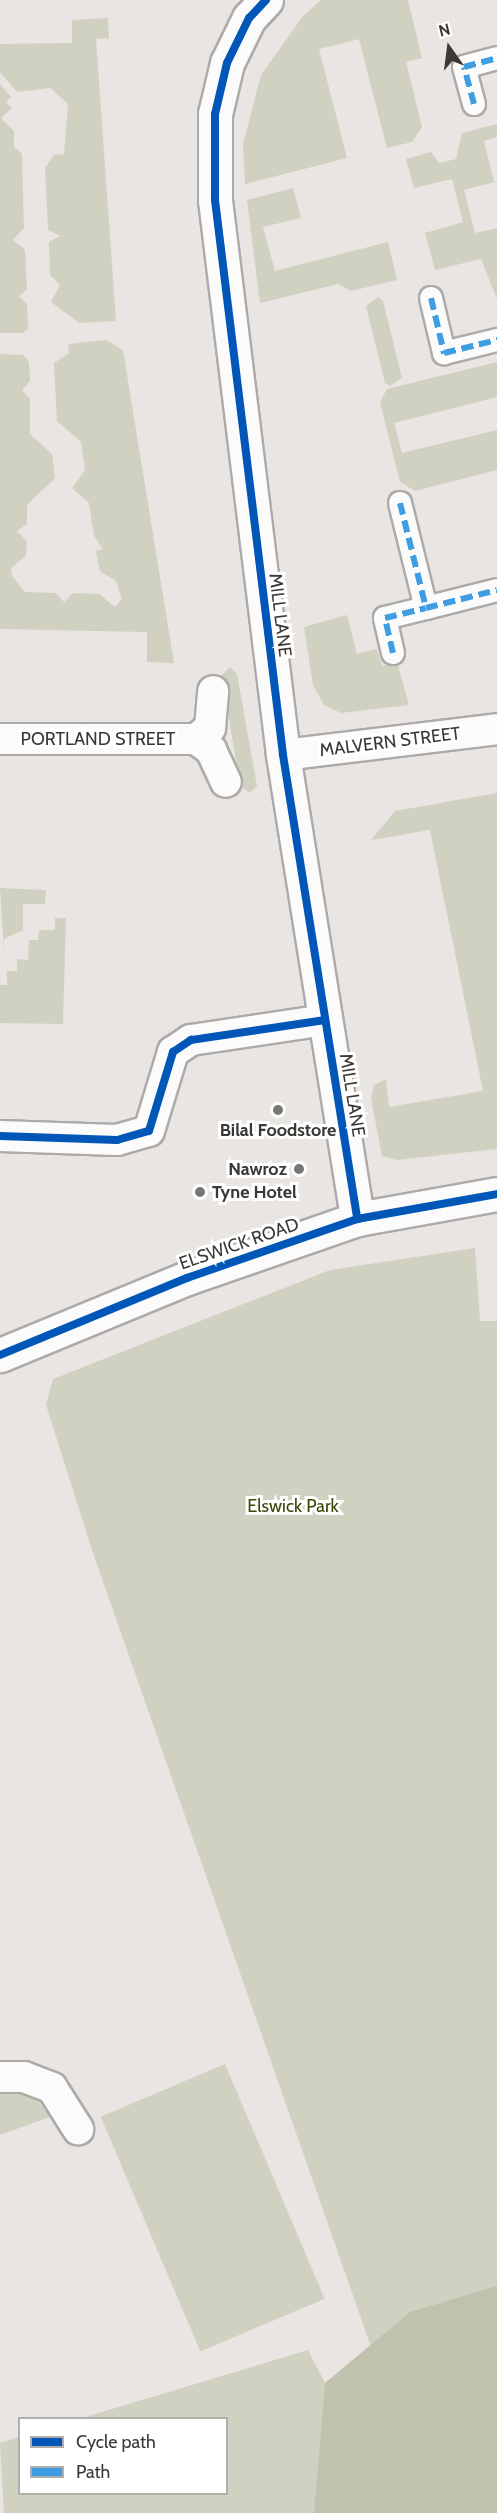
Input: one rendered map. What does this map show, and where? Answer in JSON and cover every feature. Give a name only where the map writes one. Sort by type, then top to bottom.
[{"type":"street","name":"MILL LANE","points":[[257,9],[227,63],[212,154],[283,755],[357,1219]]},
{"type":"street","points":[[474,104],[464,67],[497,58]]},
{"type":"street","points":[[431,298],[444,353],[497,340]]},
{"type":"street","points":[[400,503],[426,608]]},
{"type":"street","points":[[393,653],[385,618],[497,590]]},
{"type":"street","name":"PORTLAND STREET","points":[[196,739],[210,728],[213,691]]},
{"type":"street","name":"MALVERN STREET","points":[[283,755],[497,729]]},
{"type":"street","name":"PORTLAND STREET","points":[[0,739],[196,739],[211,750],[226,782]]},
{"type":"street","points":[[0,1136],[117,1140],[149,1131],[173,1052],[191,1040],[325,1020]]},
{"type":"street","name":"ELSWICK ROAD","points":[[0,1355],[186,1278],[357,1219],[497,1194]]},
{"type":"street","points":[[0,2077],[24,2077],[52,2088],[78,2129]]},
{"type":"green space","points":[[321,0],[408,0],[422,58],[406,62],[422,127],[412,142],[387,148],[359,39],[319,49],[347,158],[245,184],[243,144],[261,75],[303,16]]},
{"type":"green space","points":[[108,18],[109,38],[96,39],[116,321],[79,323],[51,302],[60,285],[50,275],[49,242],[60,236],[48,230],[45,168],[54,155],[64,154],[68,104],[50,88],[17,92],[0,72],[0,44],[72,43],[72,20]]},
{"type":"green space","points":[[0,84],[11,97],[6,102],[12,108],[1,118],[14,131],[14,147],[22,154],[24,228],[13,240],[25,250],[27,289],[19,296],[27,304],[28,329],[23,333],[0,333]]},
{"type":"green space","points":[[497,124],[497,137],[484,141],[494,182],[464,190],[475,233],[497,228],[497,299],[481,259],[435,270],[425,233],[463,222],[452,179],[414,188],[406,159],[431,152],[439,163],[456,159],[462,133]]},
{"type":"green space","points":[[293,188],[301,218],[263,227],[275,271],[388,242],[397,280],[351,291],[338,284],[260,303],[247,200]]},
{"type":"green space","points":[[378,297],[383,301],[402,378],[390,386],[385,383],[366,306]]},
{"type":"green space","points":[[106,340],[123,350],[174,663],[147,662],[147,632],[0,629],[0,354],[23,355],[29,362],[30,381],[22,390],[30,399],[30,434],[52,454],[55,478],[27,505],[27,524],[17,531],[27,541],[26,556],[11,568],[12,576],[25,592],[56,593],[64,602],[73,593],[99,594],[115,607],[122,599],[116,581],[100,571],[96,551],[103,549],[94,536],[89,503],[72,488],[85,470],[81,442],[57,421],[54,363],[69,353],[68,344]]},
{"type":"green space","points":[[497,362],[497,397],[394,423],[402,453],[497,430],[497,470],[415,491],[400,482],[380,402],[387,389]]},
{"type":"green space","points":[[347,615],[357,654],[377,649],[382,666],[397,662],[409,705],[341,713],[324,705],[313,685],[304,627]]},
{"type":"green space","points":[[230,667],[237,674],[257,786],[250,793],[240,786],[222,675]]},
{"type":"green space","points":[[497,793],[497,1149],[397,1160],[382,1156],[371,1098],[374,1085],[386,1079],[389,1107],[483,1091],[430,830],[371,840],[395,811]]},
{"type":"green space","points":[[0,888],[46,890],[45,904],[23,904],[23,930],[4,939],[4,952]]},
{"type":"green space","points":[[55,918],[66,918],[63,1024],[0,1023],[0,985],[7,985],[7,971],[17,971],[17,959],[28,960],[29,940],[38,940],[39,930],[55,930]]},
{"type":"green space","name":"Elswick Park","points":[[475,1248],[480,1321],[497,1321],[497,2513],[412,2464],[93,1553],[46,1405],[53,1379],[330,1270]]},
{"type":"green space","points":[[225,2064],[325,2299],[200,2351],[101,2117]]},
{"type":"green space","points":[[0,2083],[31,2092],[50,2117],[0,2135]]},
{"type":"green space","points":[[497,2286],[497,2513],[314,2513],[325,2383],[410,2312]]},
{"type":"green space","points":[[308,2350],[325,2383],[315,2513],[4,2513],[0,2443],[18,2437],[18,2495],[228,2495],[228,2417],[85,2417]]},
{"type":"marked path","points":[[474,104],[464,67],[497,58]]},
{"type":"marked path","points":[[431,298],[444,353],[497,340]]},
{"type":"marked path","points":[[400,503],[426,608],[497,590]]},
{"type":"marked path","points":[[393,653],[385,618],[426,608]]},
{"type":"cycle path","points":[[266,0],[249,18],[227,63],[215,114],[215,200],[283,755],[357,1219]]},
{"type":"cycle path","points":[[0,1136],[117,1140],[149,1131],[173,1052],[191,1040],[325,1020]]},
{"type":"cycle path","points":[[0,1355],[187,1278],[357,1219],[497,1194]]},
{"type":"place","name":"Bilal Foodstore","points":[[278,1110]]},
{"type":"place","name":"Nawroz","points":[[299,1169]]},
{"type":"place","name":"Tyne Hotel","points":[[200,1192]]}]
